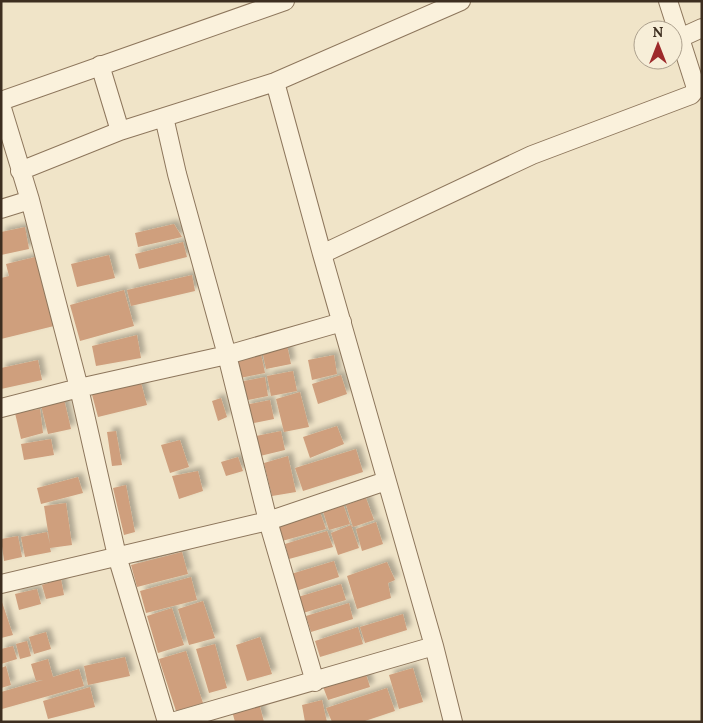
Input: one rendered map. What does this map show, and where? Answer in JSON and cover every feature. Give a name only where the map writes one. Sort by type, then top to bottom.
[{"type":"street","points":[[1,101],[285,1]]},
{"type":"street","points":[[20,170],[120,131],[275,82],[460,1]]},
{"type":"street","points":[[668,1],[674,20]]},
{"type":"street","points":[[683,37],[702,28]]},
{"type":"street","points":[[322,254],[532,154],[691,94],[695,90],[695,85],[683,47]]},
{"type":"street","points":[[100,65],[120,131]]},
{"type":"street","points":[[275,82],[434,646],[453,722]]},
{"type":"street","points":[[1,106],[30,200],[79,388],[117,556],[167,722]]},
{"type":"street","points":[[164,117],[176,174],[227,355],[268,520],[315,682]]},
{"type":"street","points":[[1,209],[30,200]]},
{"type":"street","points":[[1,408],[79,388],[227,355],[342,322]]},
{"type":"street","points":[[1,584],[268,520],[386,481]]},
{"type":"street","points":[[172,722],[434,646]]},
{"type":"building","points":[[174,224],[182,237],[138,247],[135,233]]},
{"type":"building","points":[[25,227],[29,249],[1,255],[1,232]]},
{"type":"building","points":[[183,242],[187,257],[139,269],[135,254]]},
{"type":"building","points":[[109,255],[115,278],[77,287],[71,264]]},
{"type":"building","points":[[35,257],[54,326],[1,339],[1,278],[9,276],[6,264]]},
{"type":"building","points":[[192,275],[195,291],[131,306],[127,290]]},
{"type":"building","points":[[124,290],[134,326],[80,341],[70,305]]},
{"type":"building","points":[[137,335],[141,358],[96,366],[92,346]]},
{"type":"building","points":[[287,345],[291,364],[266,369],[262,350]]},
{"type":"building","points":[[261,354],[265,373],[240,378],[235,359]]},
{"type":"building","points":[[334,355],[337,374],[312,380],[308,360]]},
{"type":"building","points":[[38,360],[42,380],[1,389],[1,368]]},
{"type":"building","points":[[293,371],[297,391],[271,396],[267,376]]},
{"type":"building","points":[[341,375],[347,394],[318,404],[312,384]]},
{"type":"building","points":[[265,377],[268,396],[243,401],[239,382]]},
{"type":"building","points":[[140,379],[147,405],[98,417],[91,391]]},
{"type":"building","points":[[300,392],[309,427],[284,432],[276,399]]},
{"type":"building","points":[[221,398],[227,417],[218,421],[212,401]]},
{"type":"building","points":[[64,399],[71,429],[48,434],[41,405]]},
{"type":"building","points":[[270,400],[274,419],[249,424],[245,405]]},
{"type":"building","points":[[40,409],[43,433],[21,439],[15,413]]},
{"type":"building","points":[[337,426],[344,444],[310,458],[303,437]]},
{"type":"building","points":[[116,431],[122,465],[112,466],[107,432]]},
{"type":"building","points":[[281,431],[285,450],[260,456],[256,436]]},
{"type":"building","points":[[51,439],[54,455],[24,460],[21,444]]},
{"type":"building","points":[[180,440],[189,467],[170,473],[161,445]]},
{"type":"building","points":[[356,449],[363,472],[303,491],[295,468]]},
{"type":"building","points":[[288,456],[296,492],[272,496],[264,463]]},
{"type":"building","points":[[238,457],[243,471],[226,476],[221,462]]},
{"type":"building","points":[[198,471],[203,491],[179,499],[172,476]]},
{"type":"building","points":[[78,477],[83,493],[41,504],[37,488]]},
{"type":"building","points":[[126,485],[135,532],[124,535],[113,488]]},
{"type":"building","points":[[366,498],[374,520],[353,527],[346,505]]},
{"type":"building","points":[[342,501],[350,524],[329,530],[322,508]]},
{"type":"building","points":[[66,503],[72,545],[50,548],[51,552],[25,557],[21,537],[47,532],[50,544],[44,506]]},
{"type":"building","points":[[320,512],[326,529],[282,541],[278,525]]},
{"type":"building","points":[[376,522],[383,544],[362,551],[356,529]]},
{"type":"building","points":[[351,525],[359,548],[338,555],[331,533]]},
{"type":"building","points":[[327,531],[333,547],[289,559],[285,544]]},
{"type":"building","points":[[18,536],[22,557],[4,561],[1,539]]},
{"type":"building","points":[[182,552],[188,574],[137,587],[131,565]]},
{"type":"building","points":[[334,561],[339,577],[296,591],[291,574]]},
{"type":"building","points":[[387,562],[395,580],[388,583],[391,598],[357,609],[347,576]]},
{"type":"building","points":[[191,577],[197,600],[146,613],[140,591]]},
{"type":"building","points":[[61,579],[64,595],[46,599],[42,585]]},
{"type":"building","points":[[341,584],[346,600],[303,613],[298,597]]},
{"type":"building","points":[[37,589],[41,604],[19,610],[15,594]]},
{"type":"building","points":[[1,599],[13,635],[1,638]]},
{"type":"building","points":[[203,601],[215,638],[189,645],[178,609]]},
{"type":"building","points":[[349,603],[353,619],[311,632],[306,616]]},
{"type":"building","points":[[172,608],[184,645],[158,653],[147,616]]},
{"type":"building","points":[[403,614],[407,630],[365,643],[360,627]]},
{"type":"building","points":[[358,627],[363,644],[320,657],[315,641]]},
{"type":"building","points":[[46,632],[51,649],[34,654],[29,637]]},
{"type":"building","points":[[260,637],[272,674],[247,681],[236,645]]},
{"type":"building","points":[[27,641],[31,656],[20,659],[16,644]]},
{"type":"building","points":[[215,644],[227,688],[209,693],[196,649]]},
{"type":"building","points":[[13,646],[17,659],[1,664],[1,649]]},
{"type":"building","points":[[186,651],[203,703],[176,711],[159,659]]},
{"type":"building","points":[[125,657],[130,676],[88,685],[84,666]]},
{"type":"building","points":[[48,659],[53,677],[79,669],[84,686],[2,709],[1,692],[43,680],[36,681],[31,664]]},
{"type":"building","points":[[6,666],[11,685],[1,688],[1,668]]},
{"type":"building","points":[[413,668],[423,702],[399,709],[389,675]]},
{"type":"building","points":[[365,671],[370,687],[328,700],[322,684]]},
{"type":"building","points":[[90,687],[95,707],[48,719],[43,701]]},
{"type":"building","points":[[387,688],[395,711],[362,722],[332,722],[326,708]]},
{"type":"building","points":[[322,700],[327,722],[305,722],[302,705]]},
{"type":"building","points":[[259,703],[264,722],[235,722],[232,711]]}]
